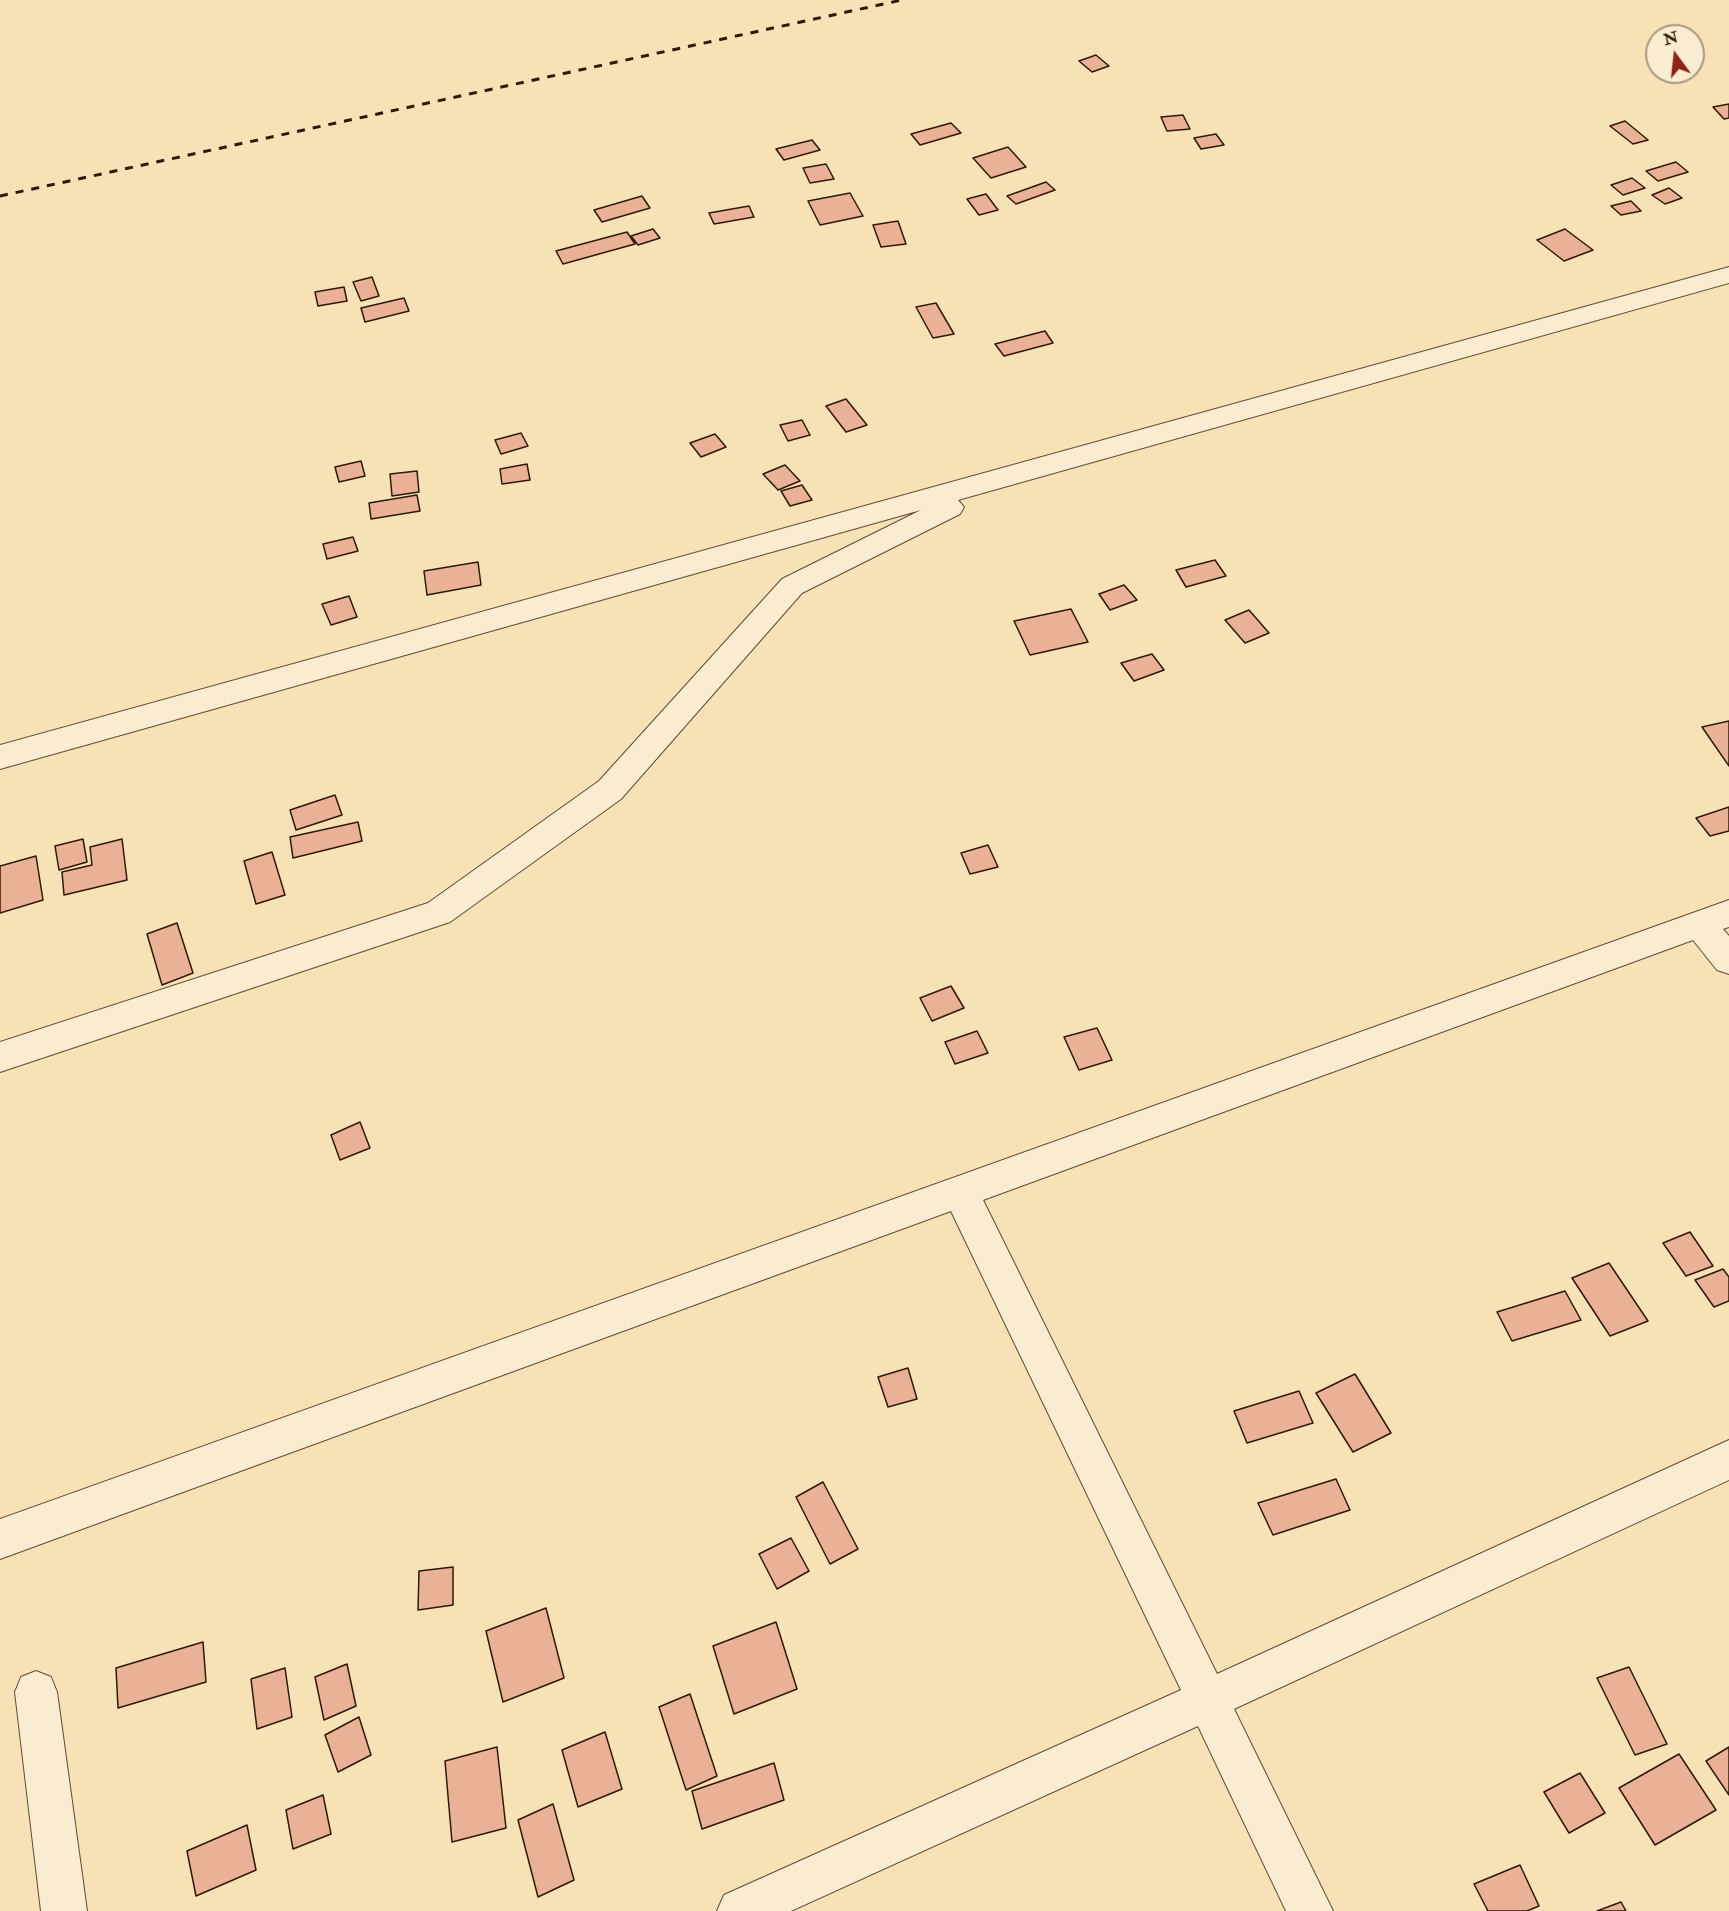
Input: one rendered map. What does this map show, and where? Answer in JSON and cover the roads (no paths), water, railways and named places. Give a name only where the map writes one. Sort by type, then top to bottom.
[{"type":"street","points":[[0,757],[1729,275]]},
{"type":"street","points":[[0,1057],[439,913],[610,790],[792,586],[1016,474]]},
{"type":"street","points":[[0,1539],[1714,918],[1729,960]]},
{"type":"street","points":[[960,1191],[1310,1911]]},
{"type":"street","points":[[740,1911],[1729,1460]]},
{"type":"street","points":[[36,1692],[64,1911]]},
{"type":"railway","points":[[0,196],[902,0]]}]
